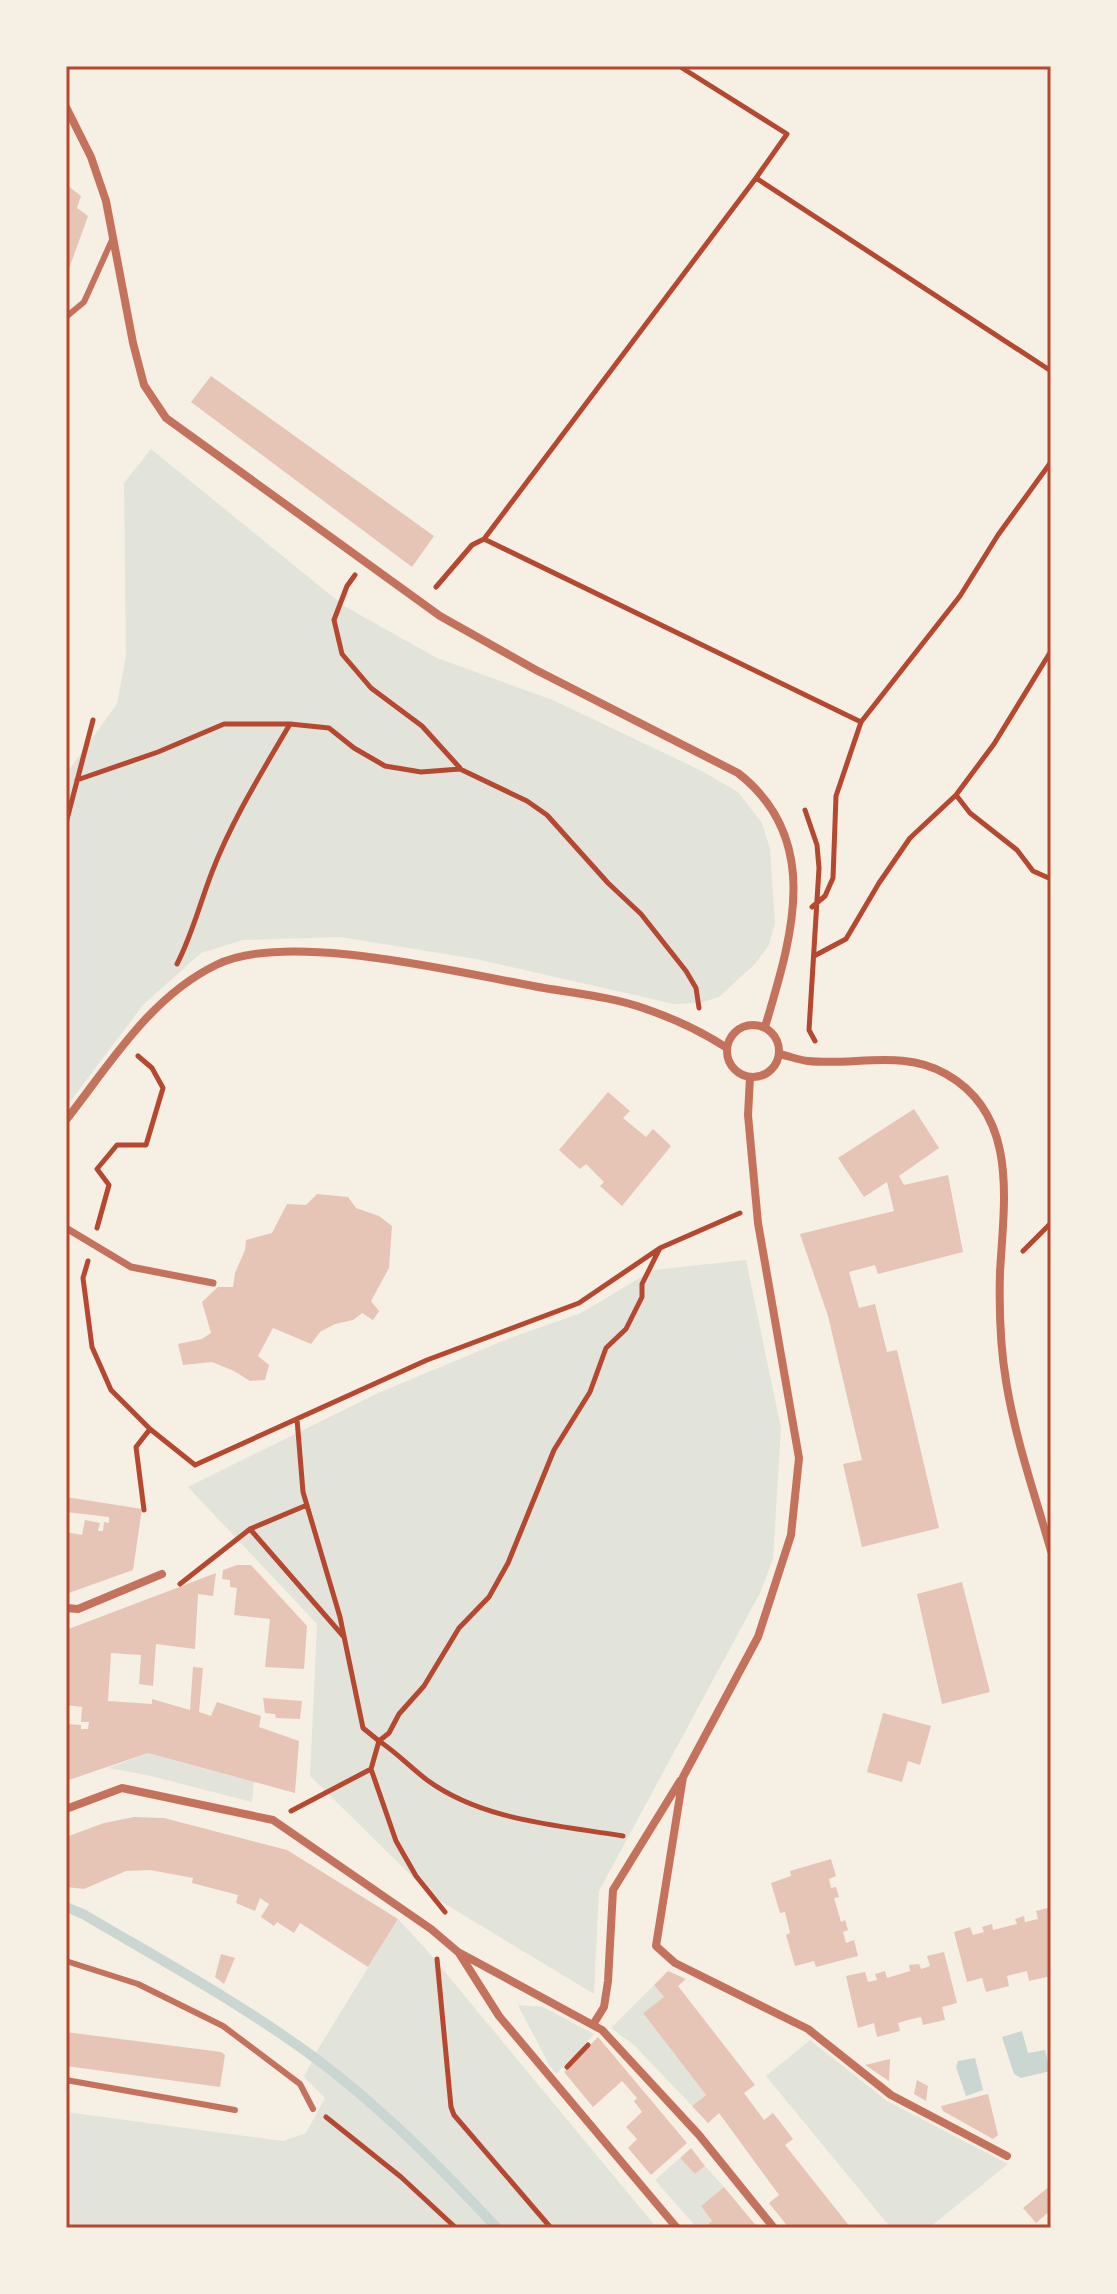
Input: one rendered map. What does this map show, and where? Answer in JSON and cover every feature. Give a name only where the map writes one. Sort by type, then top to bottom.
[{"type":"street","points":[[66,107],[91,157],[106,201],[144,385],[166,418],[440,616],[536,670],[738,773],[753,784],[775,811],[785,830],[792,885],[791,926],[787,954],[765,1027]]},
{"type":"street","points":[[66,1120],[139,1025],[183,984],[218,964],[250,955],[335,952],[444,969],[642,1007],[701,1030],[727,1048]]},
{"type":"street","points":[[765,1027],[776,1038],[779,1054],[773,1069],[759,1077],[750,1077],[735,1070],[727,1048],[734,1033],[741,1028],[765,1027]]},
{"type":"street","points":[[779,1054],[807,1061],[875,1059],[930,1067],[946,1073],[963,1086],[987,1111],[1001,1146],[1004,1176],[1000,1300],[1006,1382],[1051,1551]]},
{"type":"street","points":[[598,2027],[608,1981],[613,1890],[683,1777],[758,1637],[791,1535],[799,1458],[756,1206],[748,1115],[750,1077]]},
{"type":"street","points":[[66,1228],[131,1267],[213,1283]]},
{"type":"street","points":[[66,1608],[78,1609],[162,1574]]},
{"type":"street","points":[[683,1777],[656,1946],[675,1963],[808,2029],[891,2095],[1007,2156]]},
{"type":"street","points":[[66,1809],[122,1788],[273,1820],[431,1929],[458,1952],[598,2027],[699,2135],[774,2228]]},
{"type":"street","points":[[458,1952],[499,2016],[677,2228]]},
{"type":"lane","points":[[66,317],[84,302],[114,237]]},
{"type":"lane","points":[[66,1961],[138,1984],[223,2026],[300,2084],[313,2109]]},
{"type":"lane","points":[[66,2080],[235,2110]]},
{"type":"path","points":[[436,587],[472,545],[484,539],[787,134],[679,66]]},
{"type":"path","points":[[756,178],[1051,371]]},
{"type":"path","points":[[791,926],[825,896],[833,878],[836,796],[861,722],[960,596],[998,535],[1051,462]]},
{"type":"path","points":[[484,539],[861,722]]},
{"type":"path","points":[[363,562],[347,586],[334,620],[342,654],[371,688],[422,726],[460,769],[527,801],[547,815],[608,883],[641,914],[686,971],[696,988],[701,1030]]},
{"type":"path","points":[[813,956],[846,939],[910,838],[956,795],[994,744],[1051,651]]},
{"type":"path","points":[[66,823],[93,720]]},
{"type":"path","points":[[77,780],[158,752],[224,724],[290,724],[329,728],[354,748],[385,766],[421,772],[460,769]]},
{"type":"path","points":[[171,975],[185,949],[212,870],[244,803],[290,724]]},
{"type":"path","points":[[956,795],[970,813],[1017,850],[1033,871],[1051,879]]},
{"type":"path","points":[[805,810],[817,845],[817,903],[809,1030],[816,1042]]},
{"type":"path","points":[[126,1043],[152,1068],[163,1088],[146,1145],[117,1145],[97,1169],[109,1185],[83,1278],[92,1347],[111,1390],[150,1429],[195,1465],[427,1360],[579,1303],[660,1248],[756,1206]]},
{"type":"path","points":[[1023,1251],[1051,1223]]},
{"type":"path","points":[[448,1916],[416,1876],[396,1841],[371,1769],[379,1741],[389,1733],[399,1714],[424,1686],[459,1628],[489,1597],[508,1563],[554,1450],[590,1392],[606,1348],[626,1329],[642,1297],[642,1284],[660,1248]]},
{"type":"path","points":[[297,1419],[303,1492],[345,1638],[363,1728],[398,1753],[428,1781],[507,1817],[644,1840]]},
{"type":"path","points":[[144,1510],[136,1447],[150,1429]]},
{"type":"path","points":[[185,1582],[250,1529],[307,1505]]},
{"type":"path","points":[[250,1529],[345,1638]]},
{"type":"path","points":[[273,1820],[371,1769]]},
{"type":"path","points":[[439,1953],[436,1964],[454,2115],[551,2228]]},
{"type":"path","points":[[554,2081],[598,2027]]},
{"type":"path","points":[[313,2109],[401,2177],[456,2228]]},
{"type":"shaded area","points":[[151,449],[344,606],[437,658],[555,701],[702,771],[738,792],[762,823],[770,849],[775,923],[769,945],[755,964],[719,997],[700,1003],[674,1004],[476,959],[340,937],[243,940],[201,953],[143,1005],[66,1107],[66,774],[117,704],[126,655],[124,483]]},
{"type":"shaded area","points":[[746,1260],[781,1428],[773,1559],[760,1593],[599,1891],[594,1994],[432,1896],[310,1776],[317,1624],[188,1487],[378,1393],[510,1338],[581,1313],[653,1270]]},
{"type":"shaded area","points":[[148,1753],[254,1782],[252,1802],[108,1768]]},
{"type":"shaded area","points":[[398,1919],[657,2228],[66,2228],[66,2112],[283,2141],[306,2133],[325,2098],[304,2077]]},
{"type":"shaded area","points":[[654,1985],[664,1997],[643,2013],[706,2095],[692,2106],[634,2045],[611,2028]]},
{"type":"shaded area","points":[[518,2005],[543,2007],[594,2034],[556,2074]]},
{"type":"shaded area","points":[[1022,2031],[1028,2053],[1045,2050],[1050,2071],[1021,2078],[1014,2074],[1002,2037]]},
{"type":"shaded area","points":[[810,2040],[887,2101],[1008,2164],[929,2228],[891,2228],[766,2076]]},
{"type":"shaded area","points":[[975,2058],[983,2090],[966,2096],[956,2067],[958,2061]]},
{"type":"shaded area","points":[[680,2158],[695,2174],[705,2166],[724,2187],[701,2206],[712,2221],[704,2228],[697,2228],[655,2180]]},
{"type":"building","points":[[66,184],[81,196],[77,208],[88,216],[66,277]]},
{"type":"building","points":[[211,376],[434,536],[412,567],[191,402]]},
{"type":"building","points":[[608,1092],[630,1111],[623,1118],[646,1137],[653,1129],[671,1146],[622,1206],[600,1186],[604,1182],[586,1164],[580,1169],[559,1150]]},
{"type":"building","points":[[914,1109],[939,1148],[899,1176],[904,1185],[948,1175],[963,1252],[878,1274],[875,1265],[849,1272],[859,1308],[875,1304],[887,1352],[897,1350],[939,1528],[862,1547],[843,1464],[862,1460],[828,1316],[800,1234],[894,1211],[887,1182],[864,1197],[838,1158]]},
{"type":"building","points":[[317,1194],[348,1197],[356,1208],[379,1216],[392,1226],[389,1268],[371,1301],[379,1311],[373,1320],[362,1313],[353,1320],[320,1332],[311,1344],[273,1328],[258,1356],[269,1365],[265,1380],[250,1381],[212,1362],[183,1365],[178,1344],[202,1339],[211,1333],[202,1302],[218,1287],[233,1287],[246,1240],[272,1233],[287,1204],[306,1205]]},
{"type":"building","points":[[66,1497],[142,1509],[133,1570],[66,1594],[66,1532],[82,1535],[85,1520],[100,1523],[98,1531],[103,1531],[104,1522],[109,1523],[109,1517],[66,1512]]},
{"type":"building","points":[[237,1565],[251,1565],[307,1626],[304,1669],[265,1667],[270,1619],[234,1615],[237,1588],[230,1587],[230,1580],[222,1579],[223,1570]]},
{"type":"building","points":[[216,1573],[213,1596],[198,1594],[195,1649],[156,1644],[153,1686],[139,1684],[141,1655],[111,1653],[108,1701],[152,1704],[152,1699],[190,1710],[193,1667],[203,1668],[199,1712],[211,1716],[217,1702],[261,1716],[259,1727],[299,1741],[295,1793],[148,1753],[66,1781],[66,1724],[88,1729],[89,1722],[81,1722],[82,1707],[66,1705],[66,1630]]},
{"type":"building","points":[[962,1582],[990,1692],[942,1704],[917,1594]]},
{"type":"building","points":[[263,1698],[302,1701],[300,1719],[276,1718],[275,1714],[265,1713]]},
{"type":"building","points":[[883,1713],[931,1726],[920,1765],[908,1761],[902,1782],[867,1772]]},
{"type":"building","points":[[134,1817],[164,1818],[287,1850],[398,1919],[368,1967],[300,1923],[294,1933],[277,1922],[274,1926],[261,1917],[269,1904],[260,1898],[255,1911],[236,1903],[238,1895],[192,1883],[193,1878],[150,1870],[126,1871],[84,1889],[66,1887],[66,1837],[104,1823]]},
{"type":"building","points":[[831,1859],[836,1876],[829,1879],[831,1888],[836,1887],[839,1897],[834,1898],[841,1922],[845,1920],[848,1930],[843,1932],[846,1943],[854,1940],[858,1956],[816,1967],[814,1961],[795,1966],[786,1935],[790,1933],[785,1912],[780,1913],[771,1883],[791,1876],[790,1871]]},
{"type":"building","points":[[1051,1907],[1051,1976],[1029,1981],[1027,1971],[1007,1976],[1009,1986],[986,1992],[982,1978],[967,1982],[954,1932],[970,1927],[973,1935],[984,1932],[982,1927],[992,1924],[993,1930],[1017,1924],[1015,1919],[1024,1916],[1025,1922],[1038,1919],[1036,1911]]},
{"type":"building","points":[[944,1952],[957,2003],[942,2007],[945,2020],[923,2025],[921,2017],[908,2020],[898,2023],[900,2031],[877,2037],[874,2023],[858,2028],[846,1976],[865,1972],[868,1982],[877,1980],[875,1974],[885,1971],[887,1978],[910,1971],[909,1965],[919,1964],[921,1969],[930,1966],[927,1956]]},
{"type":"building","points":[[221,1954],[235,1958],[224,1984],[215,1977]]},
{"type":"building","points":[[668,1971],[686,1979],[678,1986],[755,2085],[744,2093],[764,2120],[773,2113],[793,2139],[785,2145],[851,2228],[789,2228],[769,2203],[779,2195],[719,2113],[708,2123],[692,2106],[706,2095],[643,2013],[664,1997],[654,1985]]},
{"type":"building","points":[[66,2032],[221,2052],[225,2055],[220,2087],[66,2066]]},
{"type":"building","points":[[598,2037],[687,2143],[651,2175],[628,2148],[637,2139],[626,2127],[642,2112],[634,2101],[637,2098],[622,2081],[593,2107],[564,2072]]},
{"type":"building","points":[[890,2059],[889,2081],[865,2065]]},
{"type":"building","points":[[917,2080],[928,2086],[926,2101],[914,2094]]},
{"type":"building","points":[[988,2094],[998,2135],[993,2139],[943,2111],[941,2106]]},
{"type":"building","points":[[691,2148],[705,2166],[695,2174],[680,2158]]},
{"type":"building","points":[[1051,2185],[1051,2210],[1036,2223],[1023,2208]]},
{"type":"building","points":[[724,2187],[758,2228],[704,2228],[712,2221],[701,2206]]},
{"type":"waterway","points":[[66,1907],[201,1983],[315,2058],[410,2139],[497,2228]]}]
